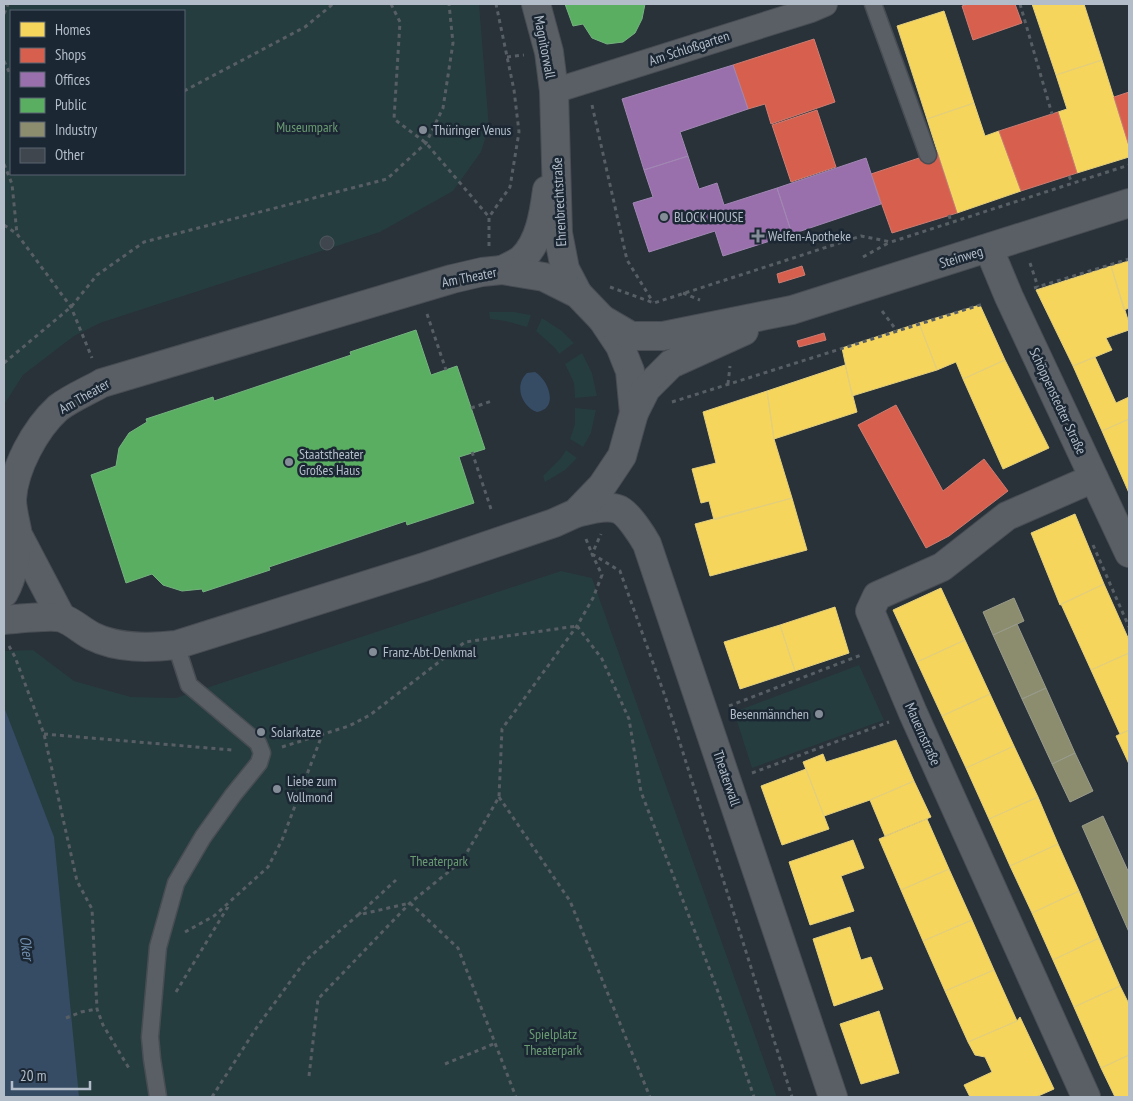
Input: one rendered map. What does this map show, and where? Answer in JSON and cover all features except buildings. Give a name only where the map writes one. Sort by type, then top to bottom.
[{"type":"street","name":"Magnitorwall","points":[[536,4],[549,52],[554,91]]},
{"type":"street","name":"Am Schloßgarten","points":[[554,91],[825,4]]},
{"type":"street","name":"Ehrenbrechtstraße","points":[[554,91],[558,233],[565,269],[578,294]]},
{"type":"street","name":"Ehrenbrechtstraße","points":[[497,270],[522,259],[535,240],[544,212],[556,136]]},
{"type":"street","name":"Steinweg","points":[[602,319],[631,336],[663,336],[792,310],[1129,203]]},
{"type":"street","name":"Schöppenstedter Straße","points":[[989,248],[1009,296],[1129,553]]},
{"type":"street","name":"Am Theater","points":[[497,270],[544,277],[578,294],[602,319],[620,346],[630,371],[634,414],[622,456],[602,486],[576,513],[554,523],[424,567],[176,645],[155,647],[113,643],[94,637],[62,618],[17,533],[12,500],[18,472],[27,448],[59,408],[102,383],[452,279],[497,270]]},
{"type":"street","name":"Steinweg","points":[[634,414],[646,389],[671,364],[792,310]]},
{"type":"street","name":"Am Theater","points":[[614,468],[615,492],[619,510]]},
{"type":"street","name":"Mauernstraße","points":[[1086,1097],[913,713],[870,611],[877,596],[942,567],[1007,516],[1094,478]]},
{"type":"street","points":[[576,513],[600,507],[619,510]]},
{"type":"street","name":"Theaterwall","points":[[619,510],[640,530],[647,544],[833,1097]]},
{"type":"street","points":[[4,593],[12,572],[17,533]]},
{"type":"street","points":[[6,633],[62,618]]},
{"type":"lane","points":[[873,4],[928,154]]},
{"type":"lane","points":[[158,1097],[150,1037],[158,947],[176,883],[203,837],[232,795],[259,763],[262,753],[258,743],[189,685],[176,645]]},
{"type":"path","points":[[4,14],[8,4]]},
{"type":"path","points":[[185,90],[305,27],[333,4]]},
{"type":"path","points":[[390,4],[400,22],[394,119],[426,143],[489,217],[497,270]]},
{"type":"path","points":[[4,363],[71,307],[97,275],[144,242],[387,179],[426,143],[443,108],[453,43],[449,4]]},
{"type":"path","points":[[489,217],[510,188],[519,132],[514,90],[496,4]]},
{"type":"path","points":[[1020,4],[1052,114]]},
{"type":"path","points":[[4,61],[10,74]]},
{"type":"path","points":[[594,110],[627,260],[654,303],[861,236],[891,242]]},
{"type":"path","points":[[4,164],[12,184],[18,234]]},
{"type":"path","points":[[858,260],[891,242],[1129,165]]},
{"type":"path","points":[[1069,176],[1072,183]]},
{"type":"path","points":[[949,215],[951,222]]},
{"type":"path","points":[[4,224],[18,234],[71,307],[102,383]]},
{"type":"path","points":[[1031,289],[1129,258]]},
{"type":"path","points":[[680,400],[988,303]]},
{"type":"path","points":[[882,311],[897,331]]},
{"type":"path","points":[[427,314],[446,370]]},
{"type":"path","points":[[728,384],[731,358]]},
{"type":"path","points":[[471,408],[492,401]]},
{"type":"path","points":[[472,452],[491,508]]},
{"type":"path","points":[[309,1076],[318,999],[410,903],[462,861],[499,797],[502,728],[577,626],[593,598],[602,575],[576,513]]},
{"type":"path","points":[[1091,541],[1129,627]]},
{"type":"path","points":[[592,554],[620,571],[666,699],[792,1097]]},
{"type":"path","points":[[44,734],[262,753],[349,726],[370,715],[465,642],[577,626]]},
{"type":"path","points":[[577,626],[602,659],[629,719],[641,792],[716,986],[754,1097]]},
{"type":"path","points":[[6,633],[44,734],[78,881],[92,909],[97,1009],[104,1026],[132,1073]]},
{"type":"path","points":[[705,714],[884,645]]},
{"type":"path","points":[[728,781],[913,713]]},
{"type":"path","points":[[158,947],[214,916],[268,867],[282,840],[322,734]]},
{"type":"path","points":[[499,797],[570,901],[650,1097]]},
{"type":"path","points":[[212,1097],[257,1027],[306,960],[396,880]]},
{"type":"path","points":[[174,995],[232,900]]},
{"type":"path","points":[[358,915],[410,903]]},
{"type":"path","points":[[410,903],[458,948],[516,1097]]},
{"type":"path","points":[[66,1018],[81,1012],[97,1009]]},
{"type":"path","points":[[445,1064],[496,1043]]},
{"type":"green space","name":"Museumpark","points":[[4,4],[479,4],[489,127],[481,152],[453,191],[380,232],[100,323],[74,336],[23,375],[4,405]]},
{"type":"green space","points":[[489,312],[514,312],[531,315],[527,327],[490,319]]},
{"type":"green space","points":[[542,318],[562,331],[574,343],[559,354],[536,331]]},
{"type":"green space","points":[[582,353],[592,373],[597,396],[575,398],[574,383],[565,364]]},
{"type":"green space","points":[[575,408],[596,410],[591,433],[583,447],[570,439],[575,424]]},
{"type":"green space","points":[[566,450],[577,458],[565,470],[545,482],[543,476],[561,458]]},
{"type":"green space","name":"Theaterpark","points":[[561,571],[592,578],[777,1097],[79,1097],[4,708],[4,651],[33,650],[74,681],[131,697],[176,698]]},
{"type":"green space","points":[[859,665],[884,720],[752,768],[734,712]]},
{"type":"water","points":[[535,372],[544,381],[550,394],[548,406],[544,410],[537,412],[531,409],[523,400],[520,389],[523,378],[527,373]]},
{"type":"water","name":"Oker","points":[[4,707],[54,837],[79,1097],[4,1097]]},
{"type":"place","name":"Thüringer Venus","points":[[423,130]]},
{"type":"place","name":"BLOCK HOUSE","points":[[664,217]]},
{"type":"place","name":"Welfen-Apotheke","points":[[758,236]]},
{"type":"place","name":"Staatstheater Großes Haus","points":[[289,462]]},
{"type":"place","name":"Franz-Abt-Denkmal","points":[[373,652]]},
{"type":"place","name":"Besenmännchen","points":[[819,714]]},
{"type":"place","name":"Solarkatze","points":[[261,732]]},
{"type":"place","name":"Liebe zum Vollmond","points":[[277,789]]},
{"type":"park label","name":"Spielplatz Theaterpark","points":[[553,1042]]}]
